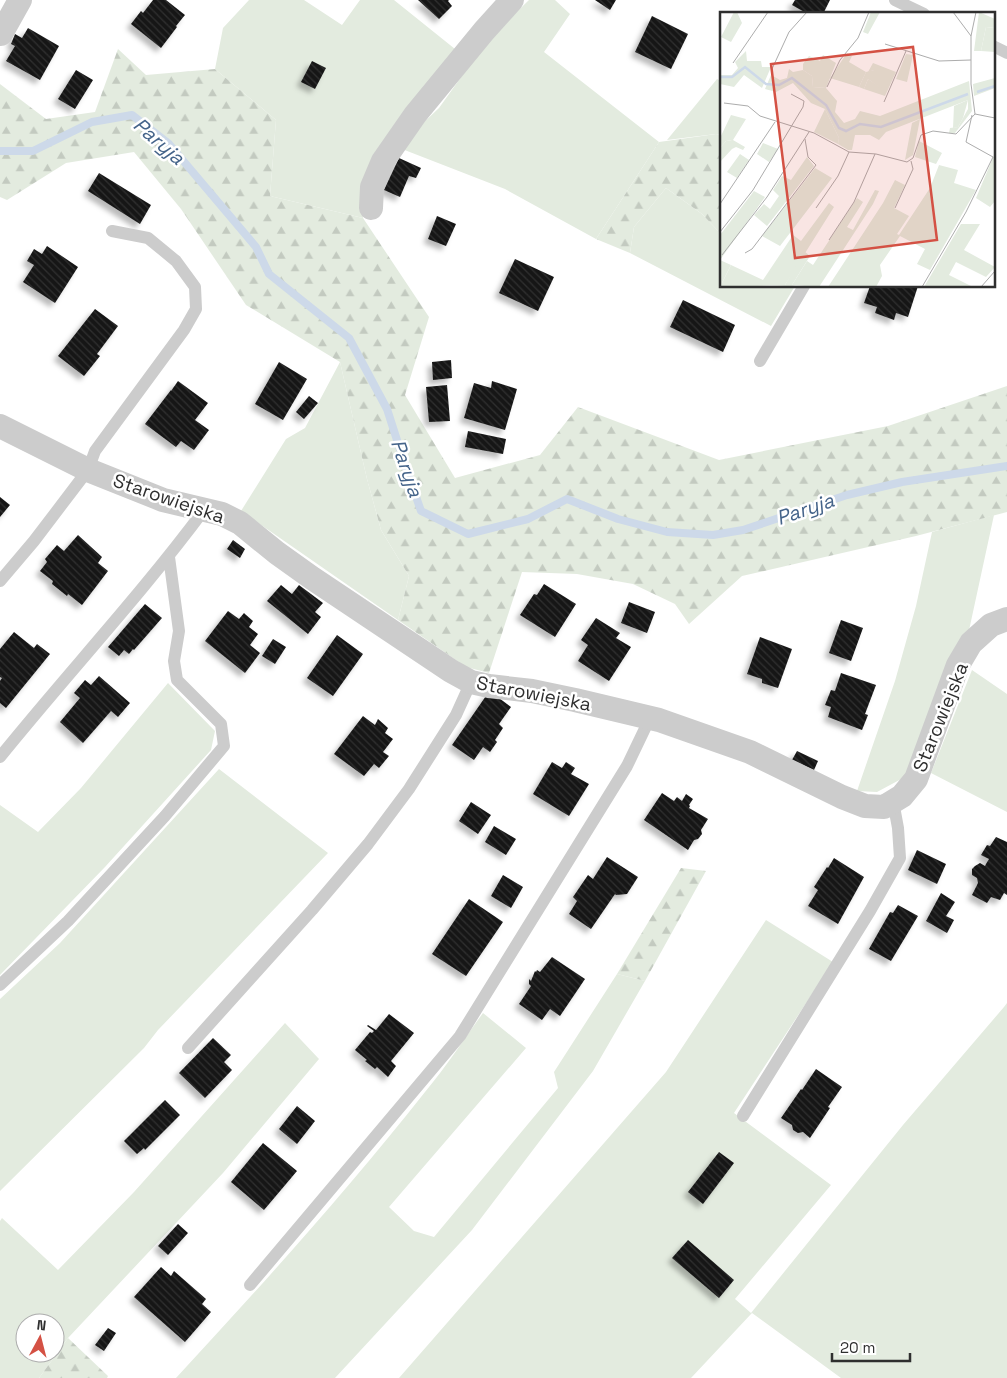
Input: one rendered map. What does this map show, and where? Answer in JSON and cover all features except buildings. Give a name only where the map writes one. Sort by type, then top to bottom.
[{"type":"street","points":[[1,34],[20,0]]},
{"type":"street","points":[[371,208],[372,187],[383,161],[415,116],[484,31],[512,0]]},
{"type":"street","name":"Starowiejska","points":[[0,426],[88,470],[163,500],[222,514],[240,523],[312,578],[470,682],[532,691],[650,718],[750,752],[842,797],[865,806],[884,807],[902,796],[916,779],[958,665],[972,643],[991,625],[1007,619]]},
{"type":"lane","points":[[895,0],[920,12]]},
{"type":"lane","points":[[994,46],[1007,52]]},
{"type":"lane","points":[[0,581],[34,541],[88,470],[95,451],[184,330],[196,309],[195,287],[176,261],[148,238],[112,231]]},
{"type":"lane","points":[[760,361],[803,288]]},
{"type":"lane","points":[[0,757],[45,701],[169,558],[204,510]]},
{"type":"lane","points":[[0,985],[68,921],[165,816],[224,746],[221,724],[177,680],[174,661],[179,632],[169,558]]},
{"type":"lane","points":[[188,1048],[312,910],[368,844],[408,789],[456,716],[470,682]]},
{"type":"lane","points":[[250,1285],[460,1036],[627,766],[650,718]]},
{"type":"lane","points":[[742,1116],[870,911],[900,858],[898,828],[893,801]]},
{"type":"green space","points":[[249,0],[304,0],[342,25],[360,0],[394,0],[455,49],[362,201],[363,218],[270,196],[276,120],[215,69],[223,28]]},
{"type":"green space","points":[[529,0],[555,0],[570,14],[544,52],[659,142],[596,239],[505,189],[402,149],[419,127],[439,108],[487,41]]},
{"type":"green space","points":[[118,49],[146,75],[215,69],[276,120],[270,196],[363,218],[429,317],[405,395],[455,478],[540,455],[578,407],[719,460],[888,426],[1007,386],[1007,512],[916,536],[742,576],[689,624],[675,604],[633,584],[577,574],[522,572],[489,673],[466,667],[398,620],[409,576],[381,530],[367,479],[340,362],[246,305],[181,209],[134,152],[66,163],[7,200],[0,197],[0,84],[46,119],[95,112]]},
{"type":"green space","points":[[717,79],[720,80],[720,135],[667,140]]},
{"type":"green space","points":[[720,135],[720,233],[702,214],[666,188],[634,227],[630,253],[596,239],[659,142]]},
{"type":"green space","points":[[666,188],[702,214],[720,233],[720,288],[794,288],[771,326],[630,253],[634,227]]},
{"type":"green space","points":[[340,362],[367,479],[381,530],[409,576],[398,620],[241,511],[286,439],[305,428]]},
{"type":"green space","points":[[994,515],[968,635],[905,777],[877,792],[857,791],[895,681],[916,606],[932,532]]},
{"type":"green space","points":[[972,670],[1007,694],[1007,812],[931,773]]},
{"type":"green space","points":[[168,683],[215,731],[211,750],[105,867],[0,975],[0,805],[38,832],[81,788]]},
{"type":"green space","points":[[219,769],[328,853],[158,1030],[144,1048],[0,1191],[0,999],[60,943]]},
{"type":"green space","points":[[681,868],[706,871],[645,981],[617,974]]},
{"type":"green space","points":[[766,920],[833,962],[734,1113],[831,1185],[735,1299],[751,1313],[903,1125],[1007,1003],[1007,1378],[841,1378],[752,1313],[691,1378],[399,1378],[666,1072]]},
{"type":"green space","points":[[617,974],[645,981],[593,1071],[472,1230],[335,1378],[176,1378],[335,1201],[448,1063],[483,1013],[526,1048],[389,1207],[414,1231],[434,1237],[558,1088],[554,1072]]},
{"type":"green space","points":[[285,1023],[319,1059],[223,1173],[65,1342],[65,1313],[15,1313],[15,1363],[50,1363],[39,1378],[0,1378],[0,1221],[2,1218],[58,1270],[134,1192]]},
{"type":"green space","points":[[68,1338],[108,1376],[107,1378],[39,1378],[50,1363],[65,1363],[65,1342]]},
{"type":"waterway","name":"Paryja","points":[[0,151],[33,151],[92,122],[132,115],[169,144],[256,247],[269,274],[349,338],[387,409],[421,511],[468,534],[528,519],[567,499],[618,519],[667,532],[713,535],[743,530],[847,495],[902,482],[1007,466]]}]
